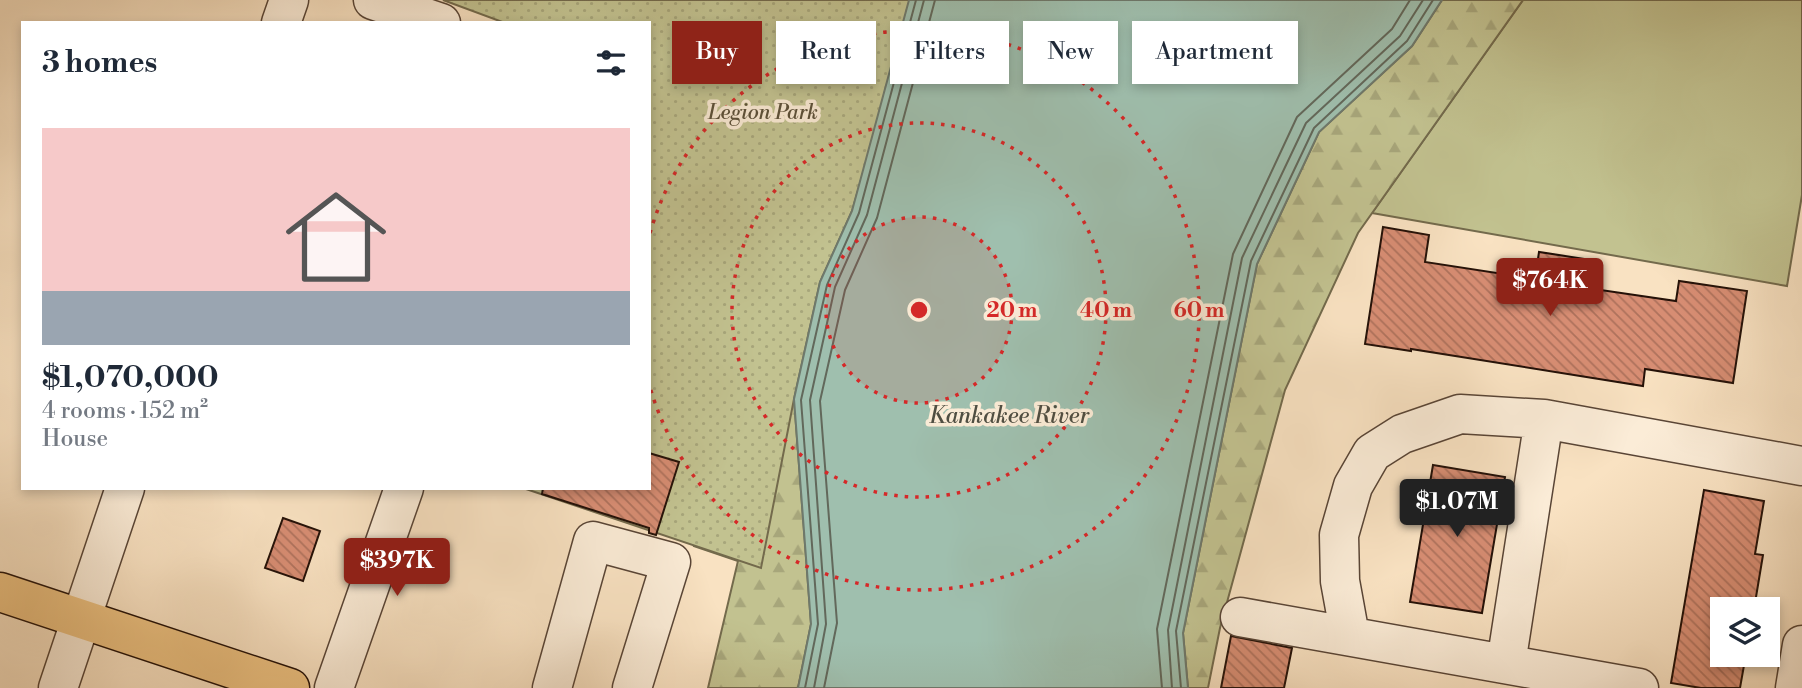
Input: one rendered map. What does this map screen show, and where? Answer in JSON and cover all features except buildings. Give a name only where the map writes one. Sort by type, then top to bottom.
[{"type":"main road","points":[[0,592],[290,688]]},
{"type":"street","points":[[282,21],[289,0]]},
{"type":"street","points":[[373,0],[435,21]]},
{"type":"street","points":[[1350,636],[1340,581],[1339,535],[1353,486],[1372,453],[1402,434],[1460,414],[1544,419],[1802,466]]},
{"type":"street","points":[[1506,664],[1544,419]]},
{"type":"street","points":[[58,688],[124,490]]},
{"type":"street","points":[[334,688],[403,490]]},
{"type":"street","points":[[552,688],[593,541],[670,562],[632,688]]},
{"type":"street","points":[[1240,617],[1639,688]]},
{"type":"street","points":[[1795,688],[1802,645]]},
{"type":"green space","name":"Legion Park","points":[[443,0],[913,0],[907,21],[890,21],[890,80],[852,211],[820,282],[761,568],[529,490],[651,490],[651,21],[500,21]]},
{"type":"green space","points":[[1442,0],[1523,0],[1358,233],[1285,390],[1220,628],[1208,688],[1188,688],[1183,633],[1257,264],[1319,132],[1412,46]]},
{"type":"green space","points":[[1523,0],[1802,0],[1802,195],[1787,286],[1372,213]]},
{"type":"green space","points":[[815,304],[794,399],[811,624],[798,688],[708,688],[738,561],[694,546],[759,324]]},
{"type":"water","name":"Kankakee River","points":[[909,0],[1442,0],[1412,46],[1319,132],[1257,264],[1183,633],[1188,688],[798,688],[811,624],[794,399],[820,282],[852,211],[890,70],[890,84],[1009,84],[1009,21],[903,21]]}]
